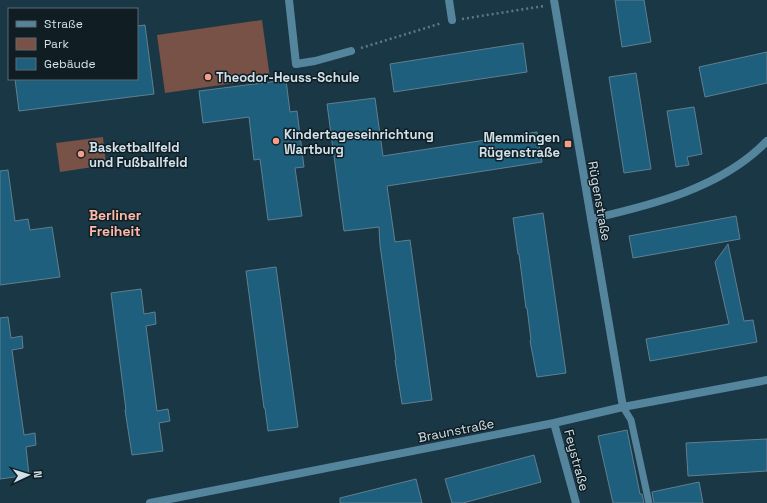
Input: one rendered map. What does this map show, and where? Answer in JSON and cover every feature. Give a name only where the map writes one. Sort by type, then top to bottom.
[{"type":"street","points":[[289,0],[296,64],[315,61],[351,51]]},
{"type":"street","points":[[449,0],[452,20]]},
{"type":"street","name":"Rügenstraße","points":[[554,0],[623,407]]},
{"type":"street","points":[[591,218],[646,206],[690,191],[733,169],[756,152],[767,141]]},
{"type":"street","name":"Braunstraße","points":[[150,503],[165,502],[554,423],[623,407],[767,380]]},
{"type":"street","name":"Feystraße","points":[[554,423],[576,503]]},
{"type":"lane","points":[[623,407],[631,420],[649,503]]},
{"type":"green space","points":[[262,20],[270,78],[165,93],[157,35]]},
{"type":"green space","name":"Basketballfeld und Fußballfeld","points":[[103,137],[106,165],[60,172],[56,143]]},
{"type":"building","points":[[615,0],[644,0],[651,42],[622,47]]},
{"type":"building","points":[[145,25],[154,94],[19,111],[15,80],[138,80],[138,26]]},
{"type":"building","points":[[523,43],[527,72],[394,92],[390,64]]},
{"type":"building","points":[[767,52],[767,83],[705,97],[699,67]]},
{"type":"building","points":[[636,73],[651,169],[624,173],[609,77]]},
{"type":"building","name":"Kindertageseinrichtung Wartburg","points":[[286,80],[290,112],[297,111],[304,167],[295,168],[302,216],[268,220],[260,159],[254,160],[249,117],[203,123],[199,91]]},
{"type":"building","points":[[375,98],[383,156],[537,132],[542,162],[387,186],[395,242],[410,240],[432,400],[402,404],[380,245],[379,227],[344,231],[327,104]]},
{"type":"building","points":[[694,107],[702,154],[687,157],[689,165],[676,167],[667,111]]},
{"type":"building","points":[[8,170],[15,221],[28,219],[30,230],[52,227],[60,277],[0,285],[0,171]]},
{"type":"building","points":[[543,213],[566,373],[537,377],[530,341],[527,308],[513,218]]},
{"type":"building","points":[[736,216],[740,239],[633,258],[629,236]]},
{"type":"building","points":[[728,244],[744,321],[753,320],[757,342],[650,361],[646,339],[729,324],[715,262]]},
{"type":"building","points":[[276,267],[298,427],[268,431],[246,271]]},
{"type":"building","points":[[141,289],[144,314],[155,312],[156,324],[146,326],[157,411],[168,409],[170,421],[159,423],[163,451],[132,455],[111,293]]},
{"type":"building","points":[[8,317],[11,338],[22,336],[23,348],[12,350],[24,435],[35,433],[36,445],[26,447],[29,475],[0,479],[0,318]]},
{"type":"building","points":[[627,430],[640,494],[642,494],[644,503],[613,503],[598,436]]},
{"type":"building","points":[[767,439],[767,471],[688,476],[686,443]]},
{"type":"building","points":[[534,455],[541,482],[463,503],[452,503],[445,479]]},
{"type":"building","points":[[416,479],[422,503],[340,503],[340,498]]},
{"type":"building","points":[[699,482],[703,503],[654,503],[652,492]]},
{"type":"place","name":"Theodor-Heuss-Schule","points":[[208,77]]},
{"type":"place","name":"Kindertageseinrichtung Wartburg","points":[[276,141]]},
{"type":"place","name":"Memmingen Rügenstraße","points":[[568,144]]},
{"type":"place","name":"Basketballfeld und Fußballfeld","points":[[81,154]]},
{"type":"district","name":"Berliner Freiheit","points":[[115,224]]}]
